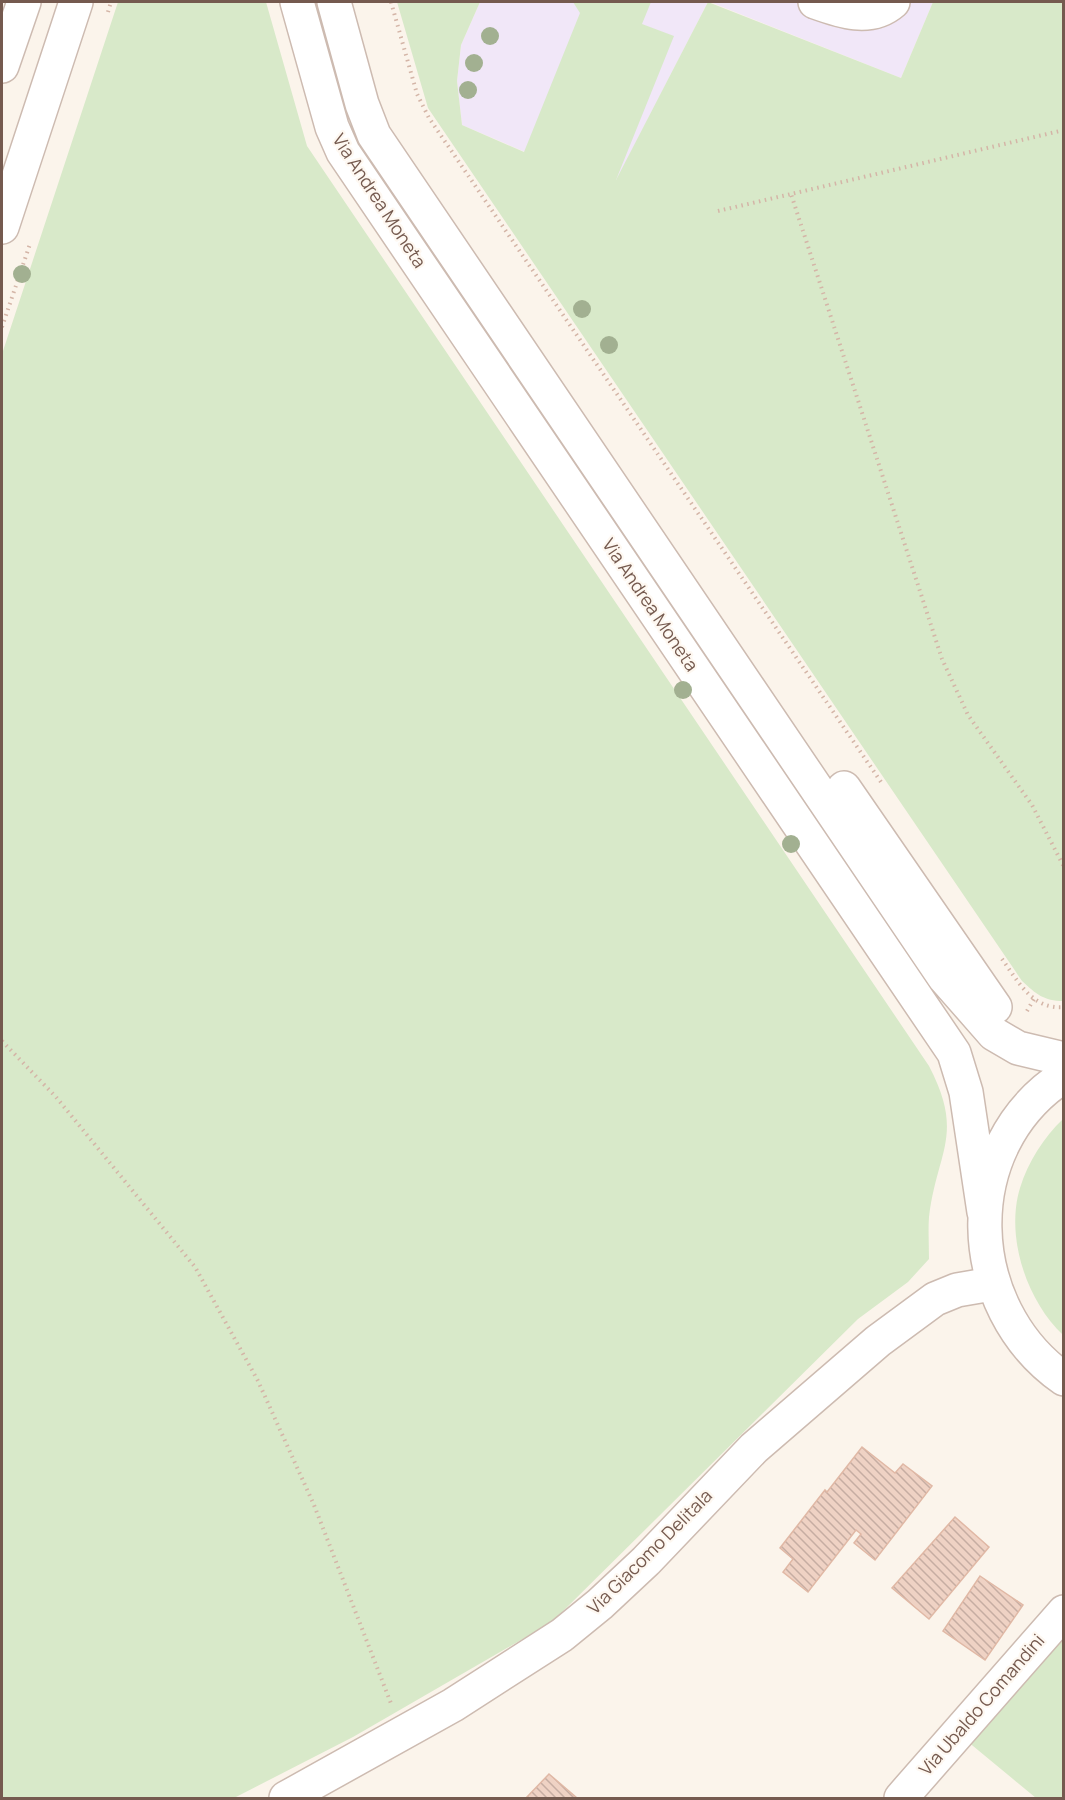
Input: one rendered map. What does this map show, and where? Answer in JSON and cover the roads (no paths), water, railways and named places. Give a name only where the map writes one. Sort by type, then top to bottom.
[{"type":"street","points":[[2,66],[24,2]]},
{"type":"street","points":[[2,227],[76,2]]},
{"type":"street","name":"Via Andrea Moneta","points":[[297,2],[338,143],[451,264]]},
{"type":"street","name":"Via Andrea Moneta","points":[[312,2],[352,134],[451,264],[490,322],[948,1042],[963,1076],[984,1212]]},
{"type":"street","name":"Via Andrea Moneta","points":[[334,2],[370,128],[451,264],[963,1038],[976,1070],[994,1166]]},
{"type":"street","name":"Via Andrea Moneta","points":[[356,2],[387,115],[451,264]]},
{"type":"street","points":[[815,2],[857,13],[881,10],[893,2]]},
{"type":"street","name":"Via Andrea Moneta","points":[[490,322],[992,1004],[1025,1038],[1064,1058]]},
{"type":"street","points":[[1064,1076],[1020,1115],[994,1166],[984,1212],[983,1235],[992,1284],[1022,1338],[1042,1362],[1064,1379]]},
{"type":"street","name":"Via Giacomo Delitala","points":[[286,1798],[404,1734],[522,1662],[579,1622],[646,1561],[754,1448],[905,1320],[948,1293],[992,1284]]},
{"type":"street","name":"Via Ubaldo Comandini","points":[[901,1798],[1064,1612]]}]
